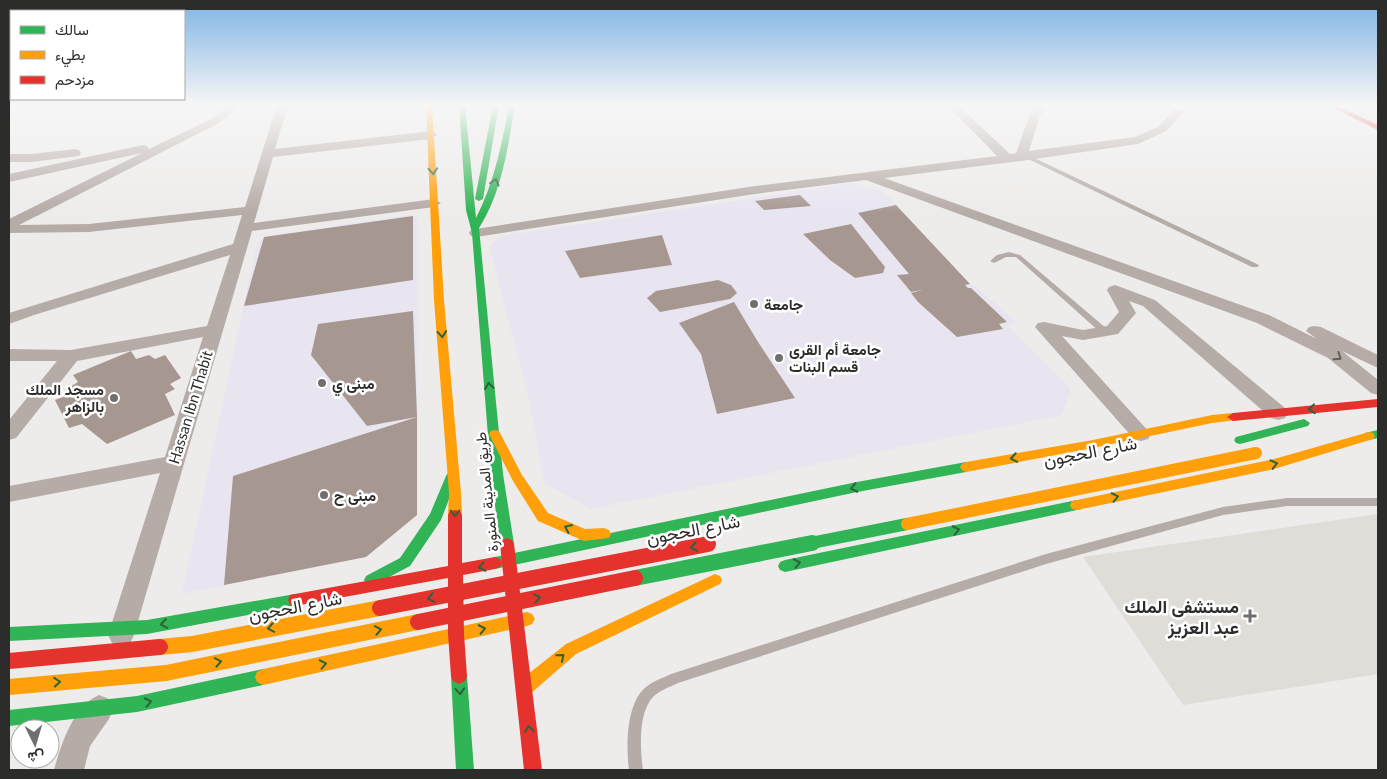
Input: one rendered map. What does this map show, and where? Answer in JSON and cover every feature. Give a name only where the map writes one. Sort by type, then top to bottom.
[{"type":"main road","name":"طريق المدينة المنورة","points":[[432,141],[441,206],[435,228],[439,300],[454,473],[456,634],[465,770]]},
{"type":"main road","points":[[465,141],[470,210]]},
{"type":"main road","points":[[466,141],[462,159],[459,200],[470,210]]},
{"type":"main road","points":[[470,210],[480,198],[490,141]]},
{"type":"main road","points":[[476,230],[491,197],[505,141]]},
{"type":"main road","name":"طريق المدينة المنورة","points":[[470,210],[476,230],[497,474],[517,621],[533,770]]},
{"type":"main road","points":[[9,634],[146,627],[454,572],[857,487],[1212,419],[1378,403]]},
{"type":"main road","points":[[1235,441],[1378,403]]},
{"type":"main road","points":[[495,434],[517,478],[543,517],[584,535],[668,528]]},
{"type":"main road","points":[[1302,443],[1374,435]]},
{"type":"main road","points":[[772,568],[1274,464],[1374,435]]},
{"type":"main road","points":[[9,687],[166,672],[1261,452]]},
{"type":"main road","points":[[350,591],[404,562],[436,516],[454,473]]},
{"type":"main road","name":"شارع الحجون","points":[[9,661],[192,644],[717,542]]},
{"type":"main road","points":[[524,688],[571,649],[719,579],[668,590]]},
{"type":"main road","points":[[12,719],[138,704],[536,617]]},
{"type":"street","points":[[9,224],[173,141]]},
{"type":"street","name":"Hassan Ibn Thabit","points":[[69,770],[78,739],[99,709],[172,463],[272,141]]},
{"type":"street","points":[[268,154],[376,141]]},
{"type":"street","points":[[990,141],[1008,158]]},
{"type":"street","points":[[1023,156],[1027,141]]},
{"type":"street","points":[[476,230],[755,190],[1128,141]]},
{"type":"street","points":[[9,158],[31,158],[142,145],[164,146]]},
{"type":"street","points":[[9,178],[164,146]]},
{"type":"street","points":[[9,185],[66,166]]},
{"type":"street","points":[[866,176],[1263,319],[1334,354],[1378,389]]},
{"type":"street","points":[[9,229],[89,228],[441,206]]},
{"type":"street","points":[[9,319],[28,311],[239,247]]},
{"type":"street","points":[[1141,434],[1044,328],[1083,335],[1112,330],[1128,312],[1114,290],[1149,303],[1278,412]]},
{"type":"street","points":[[1263,319],[1313,330],[1378,362]]},
{"type":"street","points":[[9,355],[71,356],[214,330]]},
{"type":"street","points":[[9,433],[71,356]]},
{"type":"street","points":[[9,494],[172,463]]},
{"type":"lane","points":[[1023,156],[1254,265]]},
{"type":"lane","points":[[994,260],[999,256],[1009,254],[1018,256],[1104,332]]},
{"type":"lane","points":[[636,770],[632,753],[637,714],[649,692],[674,678],[1046,559],[1222,511],[1287,502],[1378,502]]},
{"type":"shaded area","name":"جامعة أم القرى قسم البنات","points":[[851,183],[883,191],[970,284],[973,284],[1016,322],[1008,327],[1071,389],[1062,415],[591,509],[545,484],[528,395],[489,246],[502,236]]},
{"type":"shaded area","name":"مبنى ي","points":[[409,215],[418,218],[417,515],[366,557],[182,594],[257,243],[271,235]]},
{"type":"shaded area","name":"مستشفى الملك عبد العزيز","points":[[1378,514],[1378,674],[1183,705],[1083,557]]},
{"type":"building","points":[[800,195],[811,206],[764,210],[755,201]]},
{"type":"building","points":[[896,205],[970,284],[965,285],[971,288],[1007,322],[999,324],[1003,329],[957,337],[918,302],[911,293],[922,290],[911,292],[897,275],[909,274],[858,213]]},
{"type":"building","points":[[413,216],[413,280],[244,306],[264,237]]},
{"type":"building","points":[[851,224],[885,267],[883,273],[855,278],[830,260],[803,234]]},
{"type":"building","points":[[662,235],[672,265],[580,278],[565,251]]},
{"type":"building","points":[[718,280],[731,285],[737,293],[730,299],[660,312],[647,298],[656,291]]},
{"type":"building","points":[[734,302],[795,398],[717,414],[701,354],[679,323]]},
{"type":"building","points":[[413,311],[417,417],[367,426],[311,355],[318,324]]},
{"type":"building","name":"مسجد الملك بالزاهر","points":[[131,351],[136,359],[149,355],[155,359],[165,355],[181,378],[170,384],[175,389],[165,394],[175,415],[107,444],[82,424],[69,428],[55,400],[68,395],[65,390],[78,382],[73,375]]},
{"type":"building","name":"مبنى ح","points":[[417,417],[417,515],[366,557],[224,585],[233,476]]},
{"type":"traffic: fast","points":[[465,141],[470,210],[476,233],[497,474],[507,544]]},
{"type":"traffic: fast","points":[[479,199],[489,141]]},
{"type":"traffic: fast","points":[[476,226],[491,197],[505,141]]},
{"type":"traffic: fast","points":[[1240,440],[1304,423]]},
{"type":"traffic: fast","points":[[1369,436],[1378,434]]},
{"type":"traffic: fast","points":[[495,563],[857,487],[966,467]]},
{"type":"traffic: fast","points":[[371,580],[405,562],[436,516],[452,476]]},
{"type":"traffic: fast","points":[[785,566],[1077,505]]},
{"type":"traffic: fast","points":[[635,578],[907,524]]},
{"type":"traffic: fast","points":[[9,634],[147,627],[295,600]]},
{"type":"traffic: fast","points":[[459,676],[465,770]]},
{"type":"traffic: fast","points":[[9,718],[137,704],[263,677]]},
{"type":"traffic: slow","points":[[431,141],[439,300],[455,493],[455,515]]},
{"type":"traffic: slow","points":[[966,467],[1093,444],[1212,419],[1233,417]]},
{"type":"traffic: slow","points":[[495,434],[517,478],[543,517],[584,535],[604,534]]},
{"type":"traffic: slow","points":[[1077,505],[1274,464],[1369,436]]},
{"type":"traffic: slow","points":[[907,524],[1256,453]]},
{"type":"traffic: slow","points":[[524,688],[571,649],[715,580]]},
{"type":"traffic: slow","points":[[160,647],[192,644],[380,608]]},
{"type":"traffic: slow","points":[[263,677],[527,619]]},
{"type":"traffic: slow","points":[[9,687],[166,673],[418,622]]},
{"type":"traffic: jam","points":[[1233,417],[1378,403]]},
{"type":"traffic: jam","points":[[455,515],[456,634],[459,676]]},
{"type":"traffic: jam","points":[[507,544],[533,770]]},
{"type":"traffic: jam","points":[[380,608],[708,544]]},
{"type":"traffic: jam","points":[[295,600],[495,563]]},
{"type":"traffic: jam","points":[[418,622],[635,578]]},
{"type":"traffic: jam","points":[[9,661],[160,647]]},
{"type":"place","name":"جامعة","points":[[754,304]]},
{"type":"place","name":"جامعة أم القرى قسم البنات","points":[[779,358]]},
{"type":"place","name":"مبنى ي","points":[[322,383]]},
{"type":"place","name":"مسجد الملك بالزاهر","points":[[114,398]]},
{"type":"place","name":"مبنى ح","points":[[324,495]]},
{"type":"place","name":"مستشفى الملك عبد العزيز","points":[[1250,616]]}]
